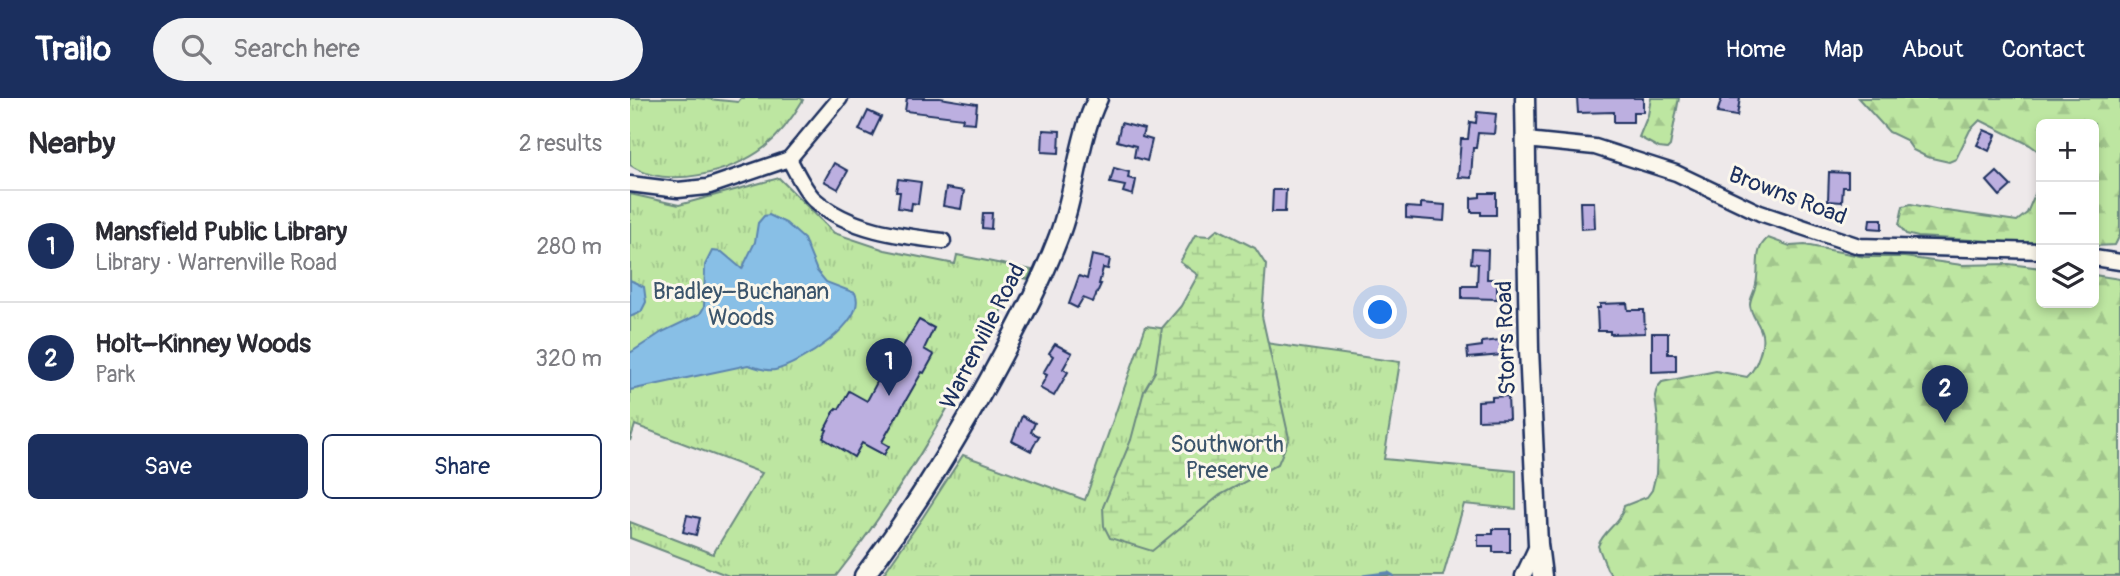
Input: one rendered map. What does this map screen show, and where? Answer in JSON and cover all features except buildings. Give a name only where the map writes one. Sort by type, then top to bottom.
[{"type":"main road","name":"Warrenville Road","points":[[864,576],[929,484],[1016,330],[1063,225],[1087,128],[1098,98]]},
{"type":"main road","name":"Storrs Road","points":[[1525,98],[1529,349],[1538,544],[1542,576]]},
{"type":"street","points":[[630,184],[678,190],[707,187],[789,159],[840,98]]},
{"type":"street","name":"Browns Road","points":[[1526,140],[1595,147],[1676,173],[1760,213],[1859,246],[2036,251]]},
{"type":"street","points":[[789,159],[814,199],[850,221],[904,237],[943,241]]},
{"type":"street","points":[[2099,259],[2120,262]]},
{"type":"street","points":[[1523,576],[1538,544]]},
{"type":"green space","points":[[630,98],[698,98],[738,102],[741,98],[803,100],[776,137],[751,156],[718,171],[680,177],[645,172],[630,165]]},
{"type":"green space","points":[[1651,98],[1679,98],[1670,146],[1667,149],[1659,148],[1639,137],[1648,115]]},
{"type":"green space","points":[[1858,98],[2120,98],[2120,235],[2115,245],[2099,246],[2099,119],[2036,119],[2036,149],[1980,120],[1970,130],[1956,159],[1949,162],[1927,157],[1913,150],[1906,140],[1889,132]]},
{"type":"green space","name":"Bradley–Buchanan Woods","points":[[779,178],[834,233],[885,250],[955,264],[957,255],[1032,270],[1028,279],[1019,277],[956,393],[911,468],[863,541],[836,576],[729,576],[630,538],[630,522],[713,554],[762,473],[635,425],[630,441],[630,194],[679,205]]},
{"type":"green space","points":[[2036,192],[2036,244],[1918,237],[1906,234],[1899,225],[1903,206],[1911,204],[2017,221],[2027,213]]},
{"type":"green space","points":[[1218,229],[1255,248],[1266,265],[1262,316],[1289,438],[1278,464],[1220,495],[1152,551],[1110,538],[1104,526],[1103,507],[1131,440],[1144,391],[1155,372],[1162,328],[1181,306],[1198,275],[1180,262],[1195,235],[1210,236]]},
{"type":"green space","points":[[1768,238],[1790,246],[1805,245],[1865,257],[1904,257],[1962,265],[2009,264],[2036,267],[2036,308],[2099,308],[2099,276],[2120,279],[2120,576],[1612,576],[1598,546],[1620,517],[1624,506],[1647,497],[1652,490],[1656,474],[1657,388],[1662,382],[1716,371],[1747,377],[1757,362],[1762,336],[1750,302],[1763,243]]},
{"type":"green space","name":"Southworth Preserve","points":[[1146,326],[1400,362],[1384,459],[1516,471],[1516,509],[1464,504],[1443,576],[882,576],[963,455],[1085,500]]},
{"type":"water","points":[[769,215],[786,223],[804,239],[817,271],[826,282],[855,293],[857,304],[852,317],[829,341],[799,360],[775,370],[748,365],[630,390],[630,353],[662,332],[700,314],[704,307],[705,265],[712,251],[722,252],[742,269],[755,242],[758,223],[764,216]]},
{"type":"water","points":[[630,280],[644,287],[646,302],[641,312],[630,317]]},
{"type":"waterway","points":[[1364,576],[1388,573],[1393,576]]},
{"type":"place","name":"Mansfield Public Library","points":[[889,396]]},
{"type":"place","name":"Holt–Kinney Woods","points":[[1945,423]]}]
